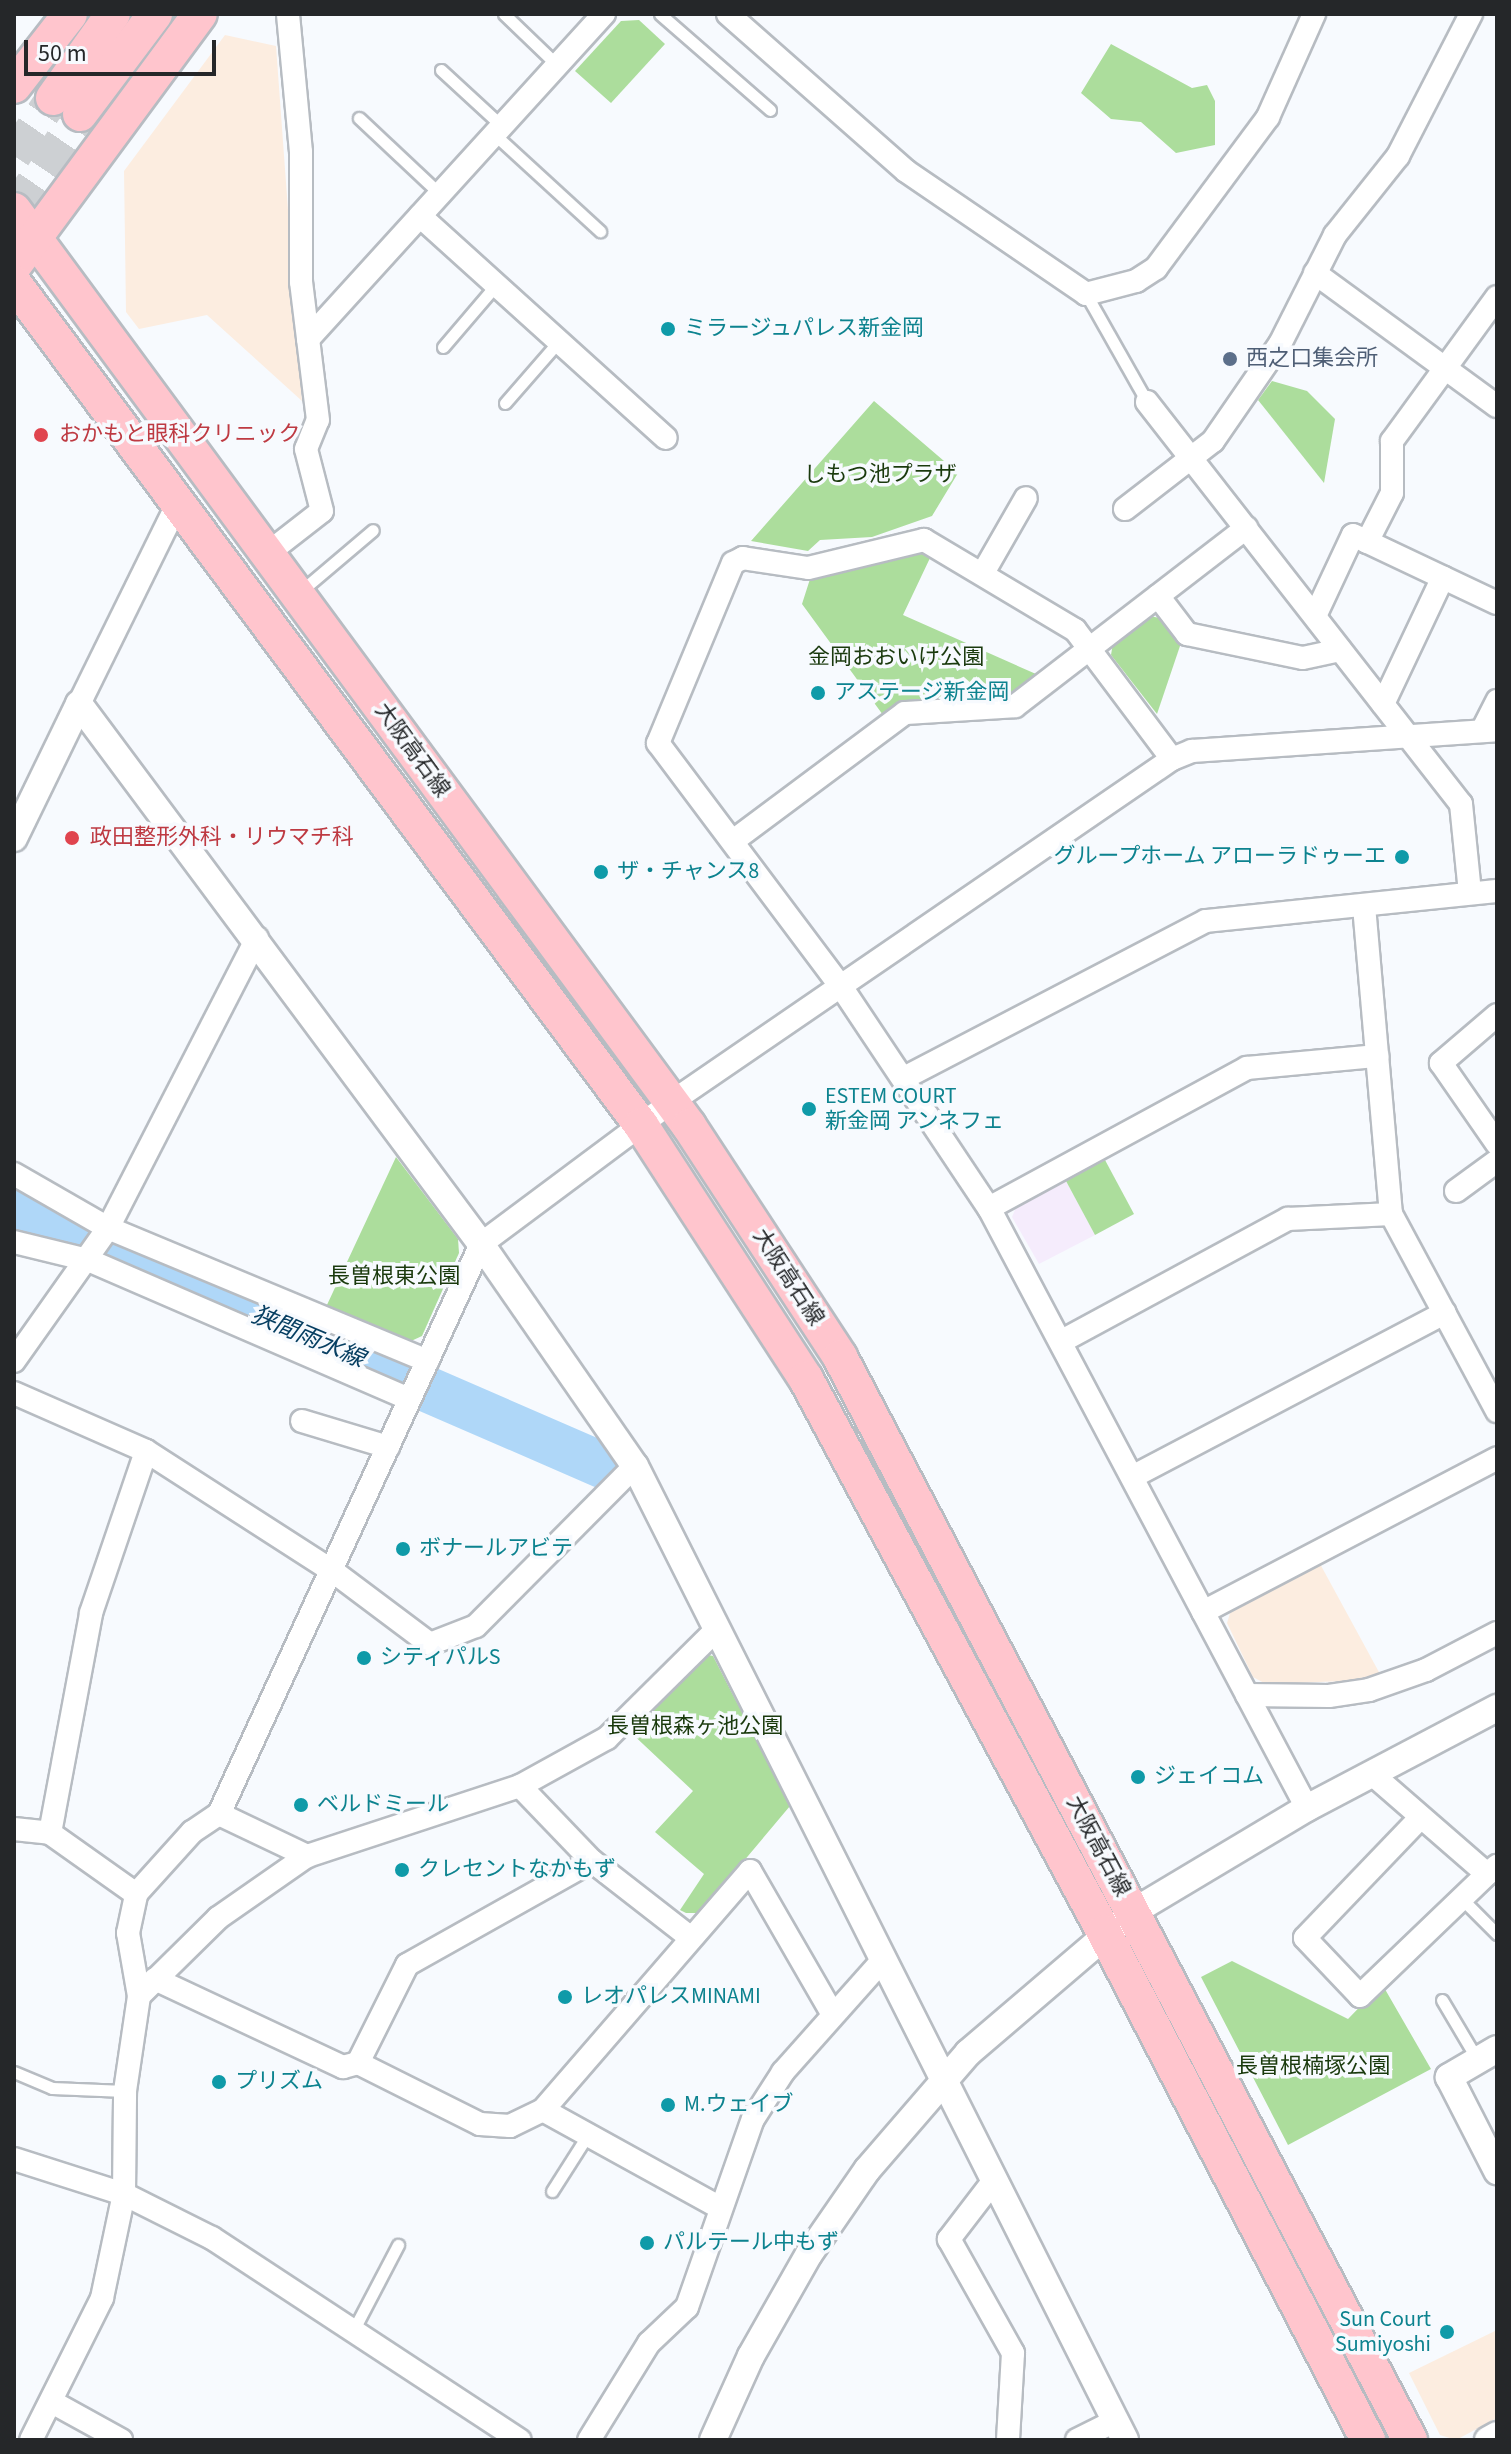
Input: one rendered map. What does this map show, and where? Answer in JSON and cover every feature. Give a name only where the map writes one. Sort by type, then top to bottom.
[{"type":"main road","points":[[14,86],[70,14]]},
{"type":"main road","points":[[113,14],[66,106],[155,14]]},
{"type":"main road","points":[[14,266],[24,223],[200,14]]},
{"type":"main road","name":"大阪高石線","points":[[24,223],[670,1103],[840,1357],[1410,2440]]},
{"type":"main road","name":"大阪高石線","points":[[14,283],[641,1125],[806,1379],[1104,1932],[1368,2440]]},
{"type":"street","points":[[268,553],[322,511],[306,449],[318,420],[301,282],[301,152],[288,14]]},
{"type":"street","points":[[308,339],[604,14]]},
{"type":"street","points":[[728,14],[906,171],[1086,294],[1136,281],[1156,268],[1268,117],[1314,14]]},
{"type":"street","points":[[1125,509],[1213,441],[1272,356],[1335,235],[1398,156],[1471,14]]},
{"type":"street","points":[[420,216],[666,438]]},
{"type":"street","points":[[1315,273],[1497,406]]},
{"type":"street","points":[[1367,542],[1392,493],[1392,441],[1497,297]]},
{"type":"street","points":[[1147,402],[1461,804],[1470,893]]},
{"type":"street","points":[[983,573],[1026,498]]},
{"type":"street","points":[[14,838],[179,501]]},
{"type":"street","points":[[733,841],[905,713],[1015,706],[1246,528]]},
{"type":"street","points":[[1315,616],[1353,535],[1497,603]]},
{"type":"street","points":[[1172,759],[1075,630],[924,540],[808,568],[743,558],[733,563],[658,743],[840,985],[989,1208],[1134,1476],[1307,1808]]},
{"type":"street","points":[[1383,704],[1443,577]]},
{"type":"street","points":[[1158,596],[1187,634],[1303,658],[1340,650]]},
{"type":"street","points":[[31,2440],[102,2298],[124,2194],[125,2091],[139,1996],[128,1933],[136,1894],[192,1832],[219,1814],[334,1572],[481,1244],[670,1103],[1172,759],[1192,751],[1490,731],[1497,701]]},
{"type":"street","points":[[79,704],[257,938],[481,1244],[635,1466],[944,2079],[992,2183],[1120,2430],[1077,2440]]},
{"type":"street","points":[[904,1078],[1206,921],[1497,891]]},
{"type":"street","points":[[1364,906],[1391,1214],[1497,1411]]},
{"type":"street","points":[[14,1361],[98,1245],[257,938]]},
{"type":"street","points":[[1497,1015],[1441,1063],[1497,1144]]},
{"type":"street","points":[[989,1208],[1247,1068],[1377,1056]]},
{"type":"street","points":[[1456,1191],[1497,1161]]},
{"type":"street","points":[[14,1174],[98,1245],[410,1398]]},
{"type":"street","points":[[1062,1341],[1288,1219],[1391,1214]]},
{"type":"street","points":[[14,1242],[98,1245],[427,1362]]},
{"type":"street","points":[[1134,1476],[1445,1313]]},
{"type":"street","points":[[14,1393],[146,1451],[334,1572],[430,1644],[476,1626],[635,1466]]},
{"type":"street","points":[[302,1421],[388,1447]]},
{"type":"street","points":[[50,1833],[91,1613],[146,1451]]},
{"type":"street","points":[[1203,1612],[1497,1458]]},
{"type":"street","points":[[139,1996],[218,1918],[307,1856],[520,1786],[607,1738],[716,1630]]},
{"type":"street","points":[[1247,1695],[1329,1696],[1369,1690],[1426,1670],[1497,1633]]},
{"type":"street","points":[[713,2440],[751,2356],[809,2254],[867,2170],[944,2079],[1104,1932],[1133,1912],[1307,1808],[1497,1708]]},
{"type":"street","points":[[1372,1774],[1420,1818],[1492,1870],[1360,1996],[1305,1938],[1420,1818]]},
{"type":"street","points":[[520,1786],[592,1861],[691,1938]]},
{"type":"street","points":[[219,1814],[307,1856]]},
{"type":"street","points":[[14,1829],[50,1833],[136,1894]]},
{"type":"street","points":[[358,2063],[407,1965],[592,1861]]},
{"type":"street","points":[[155,1979],[343,2067],[358,2063],[480,2124],[510,2126],[543,2110],[750,1871],[833,2015]]},
{"type":"street","points":[[589,2440],[649,2343],[687,2307],[719,2207],[753,2119],[783,2072],[882,1961]]},
{"type":"street","points":[[1487,2054],[1449,2077],[1497,2171]]},
{"type":"street","points":[[543,2110],[719,2207]]},
{"type":"street","points":[[14,2159],[124,2194],[212,2238],[520,2440]]},
{"type":"street","points":[[992,2183],[949,2239],[1013,2353],[1008,2440]]},
{"type":"street","points":[[52,2402],[121,2440]]},
{"type":"street","points":[[1488,2440],[1497,2435]]},
{"type":"lane","points":[[504,14],[557,65]]},
{"type":"lane","points":[[660,14],[770,110]]},
{"type":"lane","points":[[441,70],[600,231]]},
{"type":"lane","points":[[359,118],[440,194]]},
{"type":"lane","points":[[443,347],[496,285]]},
{"type":"lane","points":[[1086,294],[1147,402]]},
{"type":"lane","points":[[505,403],[559,341]]},
{"type":"lane","points":[[297,594],[373,530]]},
{"type":"lane","points":[[1461,1898],[1497,1934]]},
{"type":"lane","points":[[1442,2000],[1487,2054]]},
{"type":"lane","points":[[14,2072],[52,2088],[125,2091]]},
{"type":"lane","points":[[552,2191],[587,2136]]},
{"type":"lane","points":[[354,2329],[398,2245]]},
{"type":"shaded area","points":[[225,35],[276,46],[302,401],[207,315],[139,329],[126,312],[124,171]]},
{"type":"shaded area","points":[[1066,1181],[1095,1235],[1039,1264],[1012,1217],[1017,1205]]},
{"type":"shaded area","points":[[1319,1562],[1380,1674],[1346,1681],[1266,1684],[1253,1677],[1227,1623],[1231,1610]]},
{"type":"shaded area","points":[[1497,2330],[1497,2418],[1456,2440],[1440,2435],[1409,2373]]},
{"type":"green space","points":[[639,20],[665,44],[611,103],[575,71],[621,21]]},
{"type":"green space","points":[[1111,44],[1192,88],[1207,85],[1215,101],[1215,145],[1176,153],[1141,122],[1111,119],[1081,93]]},
{"type":"green space","points":[[1272,381],[1307,391],[1335,419],[1324,483],[1258,400]]},
{"type":"green space","name":"しもつ池プラザ","points":[[874,401],[958,473],[932,516],[872,537],[820,540],[808,551],[751,541]]},
{"type":"green space","name":"金岡おおいけ公園","points":[[922,553],[930,558],[903,615],[1036,674],[1008,695],[900,702],[883,715],[802,604],[810,579]]},
{"type":"green space","points":[[1148,616],[1161,618],[1181,643],[1157,714],[1111,655],[1113,643]]},
{"type":"green space","name":"長曽根東公園","points":[[396,1157],[458,1239],[459,1253],[422,1336],[409,1342],[326,1307]]},
{"type":"green space","points":[[1105,1160],[1134,1214],[1095,1235],[1066,1181]]},
{"type":"green space","name":"長曽根森ヶ池公園","points":[[699,1653],[713,1656],[790,1806],[700,1913],[686,1913],[680,1910],[704,1874],[655,1832],[693,1791],[627,1729]]},
{"type":"green space","name":"長曽根楠塚公園","points":[[1232,1961],[1348,2019],[1382,1984],[1431,2069],[1288,2145],[1201,1977]]},
{"type":"waterway","name":"狭間雨水線","points":[[14,1210],[602,1465]]},
{"type":"tunnel","points":[[14,156],[53,98]]},
{"type":"tunnel","points":[[14,211],[80,114]]},
{"type":"place","name":"ミラージュパレス新金岡","points":[[668,329]]},
{"type":"place","name":"西之口集会所","points":[[1230,359]]},
{"type":"place","name":"おかもと眼科クリニック","points":[[41,435]]},
{"type":"place","name":"アステージ新金岡","points":[[818,693]]},
{"type":"place","name":"政田整形外科・リウマチ科","points":[[72,838]]},
{"type":"place","name":"グループホーム アローラドゥーエ","points":[[1402,857]]},
{"type":"place","name":"ザ・チャンス8","points":[[601,872]]},
{"type":"place","name":"ESTEM COURT 新金岡 アンネフェ","points":[[809,1109]]},
{"type":"place","name":"ボナールアビテ","points":[[403,1549]]},
{"type":"place","name":"シティパルS","points":[[364,1658]]},
{"type":"place","name":"ジェイコム","points":[[1138,1777]]},
{"type":"place","name":"ベルドミール","points":[[301,1805]]},
{"type":"place","name":"クレセントなかもず","points":[[402,1870]]},
{"type":"place","name":"レオパレスMINAMI","points":[[565,1997]]},
{"type":"place","name":"プリズム","points":[[219,2082]]},
{"type":"place","name":"M.ウェイブ","points":[[668,2105]]},
{"type":"place","name":"パルテール中もず","points":[[647,2243]]},
{"type":"place","name":"Sun Court Sumiyoshi","points":[[1447,2332]]}]
